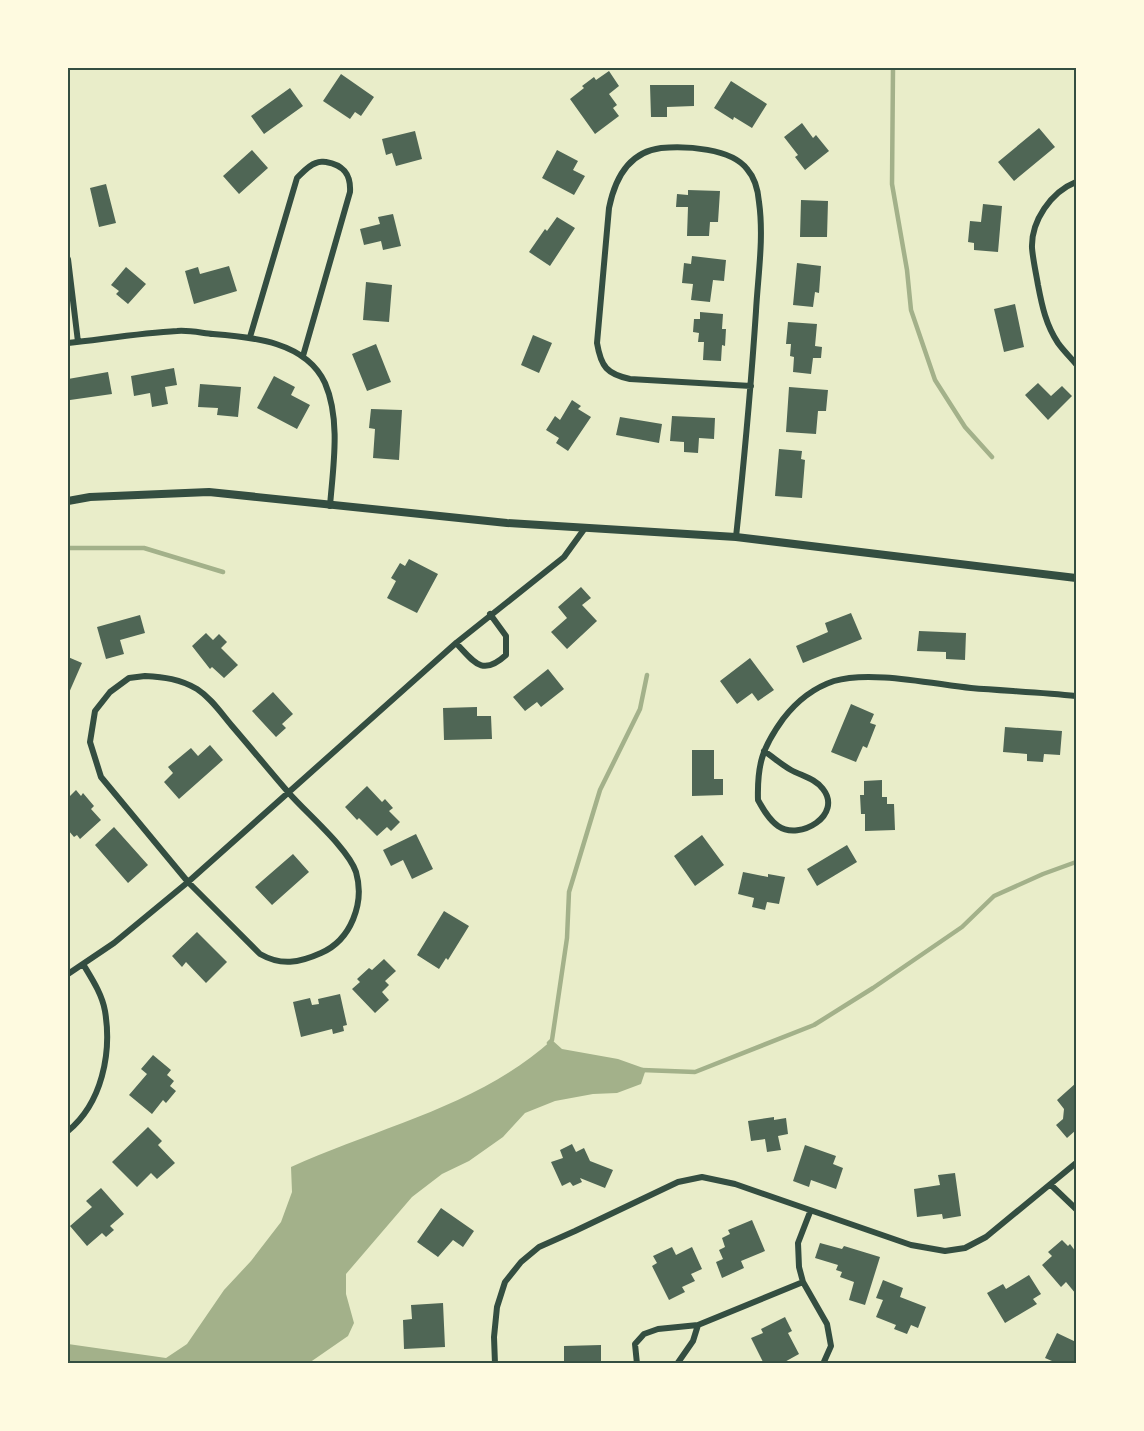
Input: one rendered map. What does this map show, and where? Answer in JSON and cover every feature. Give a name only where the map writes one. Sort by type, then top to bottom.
[{"type":"street","points":[[736,537],[751,386],[761,231],[756,185],[746,167],[716,152],[671,147],[649,150],[627,166],[613,188],[609,208],[597,344],[599,357],[606,369],[615,376],[630,379],[751,386]]},
{"type":"street","points":[[250,337],[297,178],[318,162],[333,163],[346,170],[351,180],[350,192],[303,356]]},
{"type":"street","points":[[1077,182],[1069,185],[1046,206],[1034,232],[1032,247],[1043,312],[1058,344],[1077,363]]},
{"type":"street","points":[[68,259],[78,342]]},
{"type":"street","points":[[68,343],[179,331],[250,337],[303,356],[318,371],[329,394],[334,453],[330,506]]},
{"type":"street","points":[[68,501],[90,497],[209,492],[507,523],[736,537],[1077,578]]},
{"type":"street","points":[[68,974],[137,925],[188,882],[456,643],[564,557],[585,528]]},
{"type":"street","points":[[456,643],[474,662],[482,666],[489,667],[498,662],[506,655],[507,636],[490,614]]},
{"type":"street","points":[[145,676],[171,678],[199,690],[213,703],[289,794],[343,852],[355,871],[359,893],[355,915],[343,936],[325,951],[312,957],[272,962],[249,946],[188,882],[101,777],[90,742],[95,711],[111,692],[129,678],[145,676]]},
{"type":"street","points":[[764,751],[823,788],[828,801],[825,815],[811,827],[796,830],[779,827],[758,800],[760,759],[764,751],[776,729],[793,706],[814,690],[834,681],[854,678],[895,679],[1077,696]]},
{"type":"street","points":[[68,1131],[92,1103],[102,1080],[106,1055],[105,1010],[100,993],[84,964]]},
{"type":"street","points":[[495,1364],[494,1337],[497,1307],[505,1282],[520,1262],[539,1247],[678,1182],[702,1177],[735,1184],[810,1212],[911,1245],[945,1251],[965,1248],[986,1237],[1077,1163]]},
{"type":"street","points":[[1051,1185],[1077,1209]]},
{"type":"street","points":[[810,1212],[798,1243],[799,1267],[803,1282],[827,1324],[831,1346],[823,1364]]},
{"type":"street","points":[[637,1364],[634,1344],[644,1334],[658,1329],[698,1325],[803,1282]]},
{"type":"street","points":[[677,1364],[693,1341],[698,1325]]},
{"type":"shaded area","points":[[552,1040],[562,1049],[618,1059],[646,1069],[641,1084],[617,1093],[593,1094],[555,1101],[525,1113],[503,1137],[469,1161],[442,1174],[412,1197],[346,1274],[346,1294],[354,1323],[348,1336],[309,1363],[68,1363],[68,1344],[166,1358],[187,1344],[224,1290],[251,1261],[281,1222],[292,1192],[291,1167],[461,1099],[523,1063]]},
{"type":"building","points":[[609,71],[619,86],[609,94],[617,105],[613,108],[619,116],[595,134],[570,99],[594,77],[596,80]]},
{"type":"building","points":[[341,74],[374,97],[361,116],[355,112],[350,119],[323,101]]},
{"type":"building","points":[[731,81],[767,104],[752,128],[714,108]]},
{"type":"building","points":[[650,85],[694,85],[694,106],[667,107],[667,117],[651,117]]},
{"type":"building","points":[[290,88],[303,106],[264,134],[251,116]]},
{"type":"building","points":[[802,123],[813,138],[816,135],[829,151],[805,170],[795,157],[798,155],[784,137]]},
{"type":"building","points":[[1039,128],[1055,147],[1014,181],[998,162]]},
{"type":"building","points":[[415,131],[422,159],[396,166],[392,153],[386,155],[382,139]]},
{"type":"building","points":[[252,150],[268,168],[239,194],[223,176]]},
{"type":"building","points":[[557,150],[578,161],[573,170],[585,176],[574,195],[542,178]]},
{"type":"building","points":[[106,184],[116,223],[99,227],[90,188]]},
{"type":"building","points":[[688,190],[720,191],[718,222],[710,222],[709,236],[687,236],[688,207],[676,207],[677,194],[688,195]]},
{"type":"building","points":[[801,200],[828,201],[827,237],[800,237]]},
{"type":"building","points":[[983,204],[1002,206],[998,252],[974,250],[974,243],[968,242],[970,221],[981,222]]},
{"type":"building","points":[[393,214],[401,246],[383,250],[381,241],[364,245],[360,229],[380,224],[378,217]]},
{"type":"building","points":[[557,217],[575,228],[550,266],[529,252],[545,229],[547,231]]},
{"type":"building","points":[[692,256],[726,260],[724,281],[713,280],[710,302],[691,300],[693,284],[682,283],[684,263],[691,264]]},
{"type":"building","points":[[797,263],[821,266],[819,293],[815,292],[813,307],[793,305]]},
{"type":"building","points":[[229,266],[237,291],[194,304],[185,271],[198,267],[200,274]]},
{"type":"building","points":[[126,267],[146,284],[128,304],[116,294],[119,291],[111,285]]},
{"type":"building","points":[[366,282],[392,285],[389,322],[363,320]]},
{"type":"building","points":[[1015,304],[1024,347],[1004,352],[994,309]]},
{"type":"building","points":[[700,312],[723,314],[722,329],[726,329],[721,361],[703,360],[704,342],[698,342],[699,333],[693,332],[694,319],[700,319]]},
{"type":"building","points":[[788,322],[817,324],[815,346],[822,347],[821,358],[813,358],[811,374],[793,372],[794,357],[790,356],[791,344],[786,344]]},
{"type":"building","points":[[533,335],[552,343],[539,373],[521,365]]},
{"type":"building","points":[[376,344],[391,382],[367,391],[352,354]]},
{"type":"building","points":[[174,368],[177,385],[165,387],[168,404],[152,407],[150,393],[134,396],[131,376]]},
{"type":"building","points":[[108,372],[112,394],[70,400],[68,379]]},
{"type":"building","points":[[274,376],[295,387],[291,395],[310,405],[297,429],[257,408]]},
{"type":"building","points":[[1038,383],[1051,396],[1062,386],[1072,396],[1048,420],[1025,395]]},
{"type":"building","points":[[200,384],[241,387],[238,417],[217,415],[218,408],[198,407]]},
{"type":"building","points":[[789,387],[828,390],[826,411],[818,411],[816,434],[786,432]]},
{"type":"building","points":[[572,400],[581,406],[578,409],[591,417],[568,451],[556,443],[559,438],[546,430],[555,416],[560,420]]},
{"type":"building","points":[[371,409],[402,410],[399,460],[373,458],[375,429],[369,428]]},
{"type":"building","points":[[672,416],[715,418],[714,439],[699,438],[698,453],[684,452],[684,442],[670,441]]},
{"type":"building","points":[[620,417],[662,424],[659,443],[616,435]]},
{"type":"building","points":[[779,449],[802,451],[801,459],[805,460],[802,498],[775,496]]},
{"type":"building","points":[[409,559],[438,574],[417,613],[387,598],[396,581],[391,578],[400,563],[405,566]]},
{"type":"building","points":[[581,587],[591,598],[582,605],[597,621],[567,649],[551,632],[567,618],[558,607]]},
{"type":"building","points":[[851,613],[862,639],[803,663],[796,646],[828,632],[825,623]]},
{"type":"building","points":[[140,615],[145,633],[120,640],[124,654],[106,659],[97,627]]},
{"type":"building","points":[[919,631],[966,633],[965,660],[946,659],[946,652],[917,651]]},
{"type":"building","points":[[206,633],[213,640],[219,634],[227,642],[221,648],[238,665],[224,678],[212,667],[210,669],[192,646]]},
{"type":"building","points":[[68,657],[82,663],[68,695]]},
{"type":"building","points":[[750,658],[774,690],[758,701],[752,693],[737,704],[720,681]]},
{"type":"building","points":[[548,669],[564,689],[541,707],[537,702],[525,711],[513,697]]},
{"type":"building","points":[[273,692],[293,714],[282,724],[286,728],[276,737],[252,711]]},
{"type":"building","points":[[851,704],[874,714],[870,723],[876,725],[867,748],[863,746],[856,762],[831,752]]},
{"type":"building","points":[[477,707],[477,716],[491,716],[492,739],[444,740],[443,708]]},
{"type":"building","points":[[1005,727],[1062,731],[1060,755],[1044,754],[1043,762],[1027,761],[1027,754],[1003,752]]},
{"type":"building","points":[[210,745],[223,760],[179,799],[164,782],[173,773],[168,767],[191,748],[198,756]]},
{"type":"building","points":[[692,750],[714,750],[714,779],[723,779],[723,795],[692,796]]},
{"type":"building","points":[[882,780],[882,797],[887,797],[887,804],[894,804],[895,830],[865,831],[865,814],[861,814],[860,795],[864,795],[864,781]]},
{"type":"building","points":[[367,786],[382,802],[385,799],[393,808],[389,811],[400,822],[391,831],[387,827],[377,836],[345,807]]},
{"type":"building","points":[[76,790],[81,796],[83,793],[94,806],[91,809],[101,820],[80,839],[77,835],[74,837],[68,830],[68,798]]},
{"type":"building","points":[[114,827],[148,865],[128,883],[95,845]]},
{"type":"building","points":[[416,834],[433,869],[412,879],[403,860],[391,866],[383,850]]},
{"type":"building","points":[[702,835],[724,865],[695,886],[674,856]]},
{"type":"building","points":[[847,845],[857,862],[817,886],[807,869]]},
{"type":"building","points":[[293,854],[309,872],[272,905],[255,887]]},
{"type":"building","points":[[743,872],[768,877],[768,874],[785,877],[779,904],[767,902],[765,910],[752,907],[754,898],[738,894]]},
{"type":"building","points":[[444,911],[469,926],[448,960],[446,958],[439,969],[417,955]]},
{"type":"building","points":[[197,932],[227,962],[206,983],[186,962],[182,967],[172,956]]},
{"type":"building","points":[[384,959],[396,971],[385,981],[389,985],[382,992],[389,1000],[375,1013],[352,989],[360,982],[357,979]]},
{"type":"building","points":[[340,994],[347,1025],[343,1026],[344,1031],[333,1034],[332,1029],[301,1037],[293,1002],[310,998],[312,1005],[319,1004],[318,999]]},
{"type":"building","points":[[153,1055],[171,1070],[167,1075],[174,1081],[170,1086],[176,1091],[166,1103],[163,1100],[152,1114],[129,1095],[147,1074],[141,1069]]},
{"type":"building","points":[[1076,1083],[1076,1130],[1067,1138],[1056,1125],[1063,1119],[1064,1109],[1057,1100]]},
{"type":"building","points":[[774,1117],[774,1120],[786,1118],[788,1134],[778,1136],[781,1150],[767,1152],[765,1139],[751,1141],[748,1121]]},
{"type":"building","points":[[148,1127],[162,1141],[158,1145],[175,1163],[157,1179],[151,1173],[137,1187],[112,1162]]},
{"type":"building","points":[[572,1144],[576,1152],[584,1148],[590,1161],[613,1170],[605,1188],[580,1178],[582,1182],[573,1186],[570,1182],[562,1186],[551,1162],[563,1158],[560,1150]]},
{"type":"building","points":[[805,1145],[836,1156],[833,1164],[843,1168],[836,1189],[811,1180],[809,1187],[793,1181]]},
{"type":"building","points":[[955,1173],[961,1216],[943,1219],[942,1214],[917,1217],[914,1189],[940,1185],[938,1175]]},
{"type":"building","points":[[101,1188],[124,1214],[110,1226],[114,1230],[106,1237],[102,1233],[87,1246],[70,1226],[92,1207],[86,1201]]},
{"type":"building","points":[[441,1208],[474,1231],[463,1247],[453,1240],[438,1257],[417,1242]]},
{"type":"building","points":[[752,1220],[765,1251],[741,1261],[744,1268],[722,1278],[716,1262],[723,1259],[719,1250],[725,1247],[722,1238],[730,1234],[728,1230]]},
{"type":"building","points":[[1062,1240],[1068,1246],[1070,1244],[1076,1252],[1076,1294],[1066,1282],[1061,1287],[1042,1265],[1052,1256],[1048,1252]]},
{"type":"building","points":[[820,1243],[842,1249],[844,1246],[880,1257],[865,1305],[849,1300],[854,1282],[840,1277],[842,1272],[836,1270],[838,1265],[815,1258]]},
{"type":"building","points":[[672,1247],[676,1255],[692,1247],[702,1269],[691,1274],[695,1281],[682,1287],[685,1292],[669,1300],[652,1266],[657,1263],[653,1256]]},
{"type":"building","points":[[1029,1275],[1041,1294],[1033,1299],[1037,1304],[1005,1323],[987,1293],[1003,1284],[1006,1289]]},
{"type":"building","points":[[883,1280],[903,1288],[900,1297],[926,1307],[918,1328],[911,1325],[907,1334],[894,1329],[896,1325],[876,1317],[883,1300],[876,1298]]},
{"type":"building","points":[[443,1303],[445,1347],[404,1349],[403,1320],[412,1319],[411,1305]]},
{"type":"building","points":[[785,1317],[792,1331],[788,1333],[799,1354],[781,1364],[764,1364],[751,1338],[763,1333],[761,1329]]},
{"type":"building","points":[[1057,1333],[1076,1342],[1075,1364],[1051,1364],[1052,1361],[1045,1358]]},
{"type":"building","points":[[601,1345],[601,1364],[564,1364],[564,1346]]},
{"type":"waterway","points":[[893,68],[892,184],[907,270],[911,310],[935,380],[965,427],[992,457]]},
{"type":"waterway","points":[[68,548],[144,548],[223,572]]},
{"type":"waterway","points":[[549,1043],[552,1040],[567,938],[569,892],[600,790],[640,709],[647,675]]},
{"type":"waterway","points":[[642,1070],[695,1072],[814,1025],[962,927],[994,896],[1076,862]]}]
